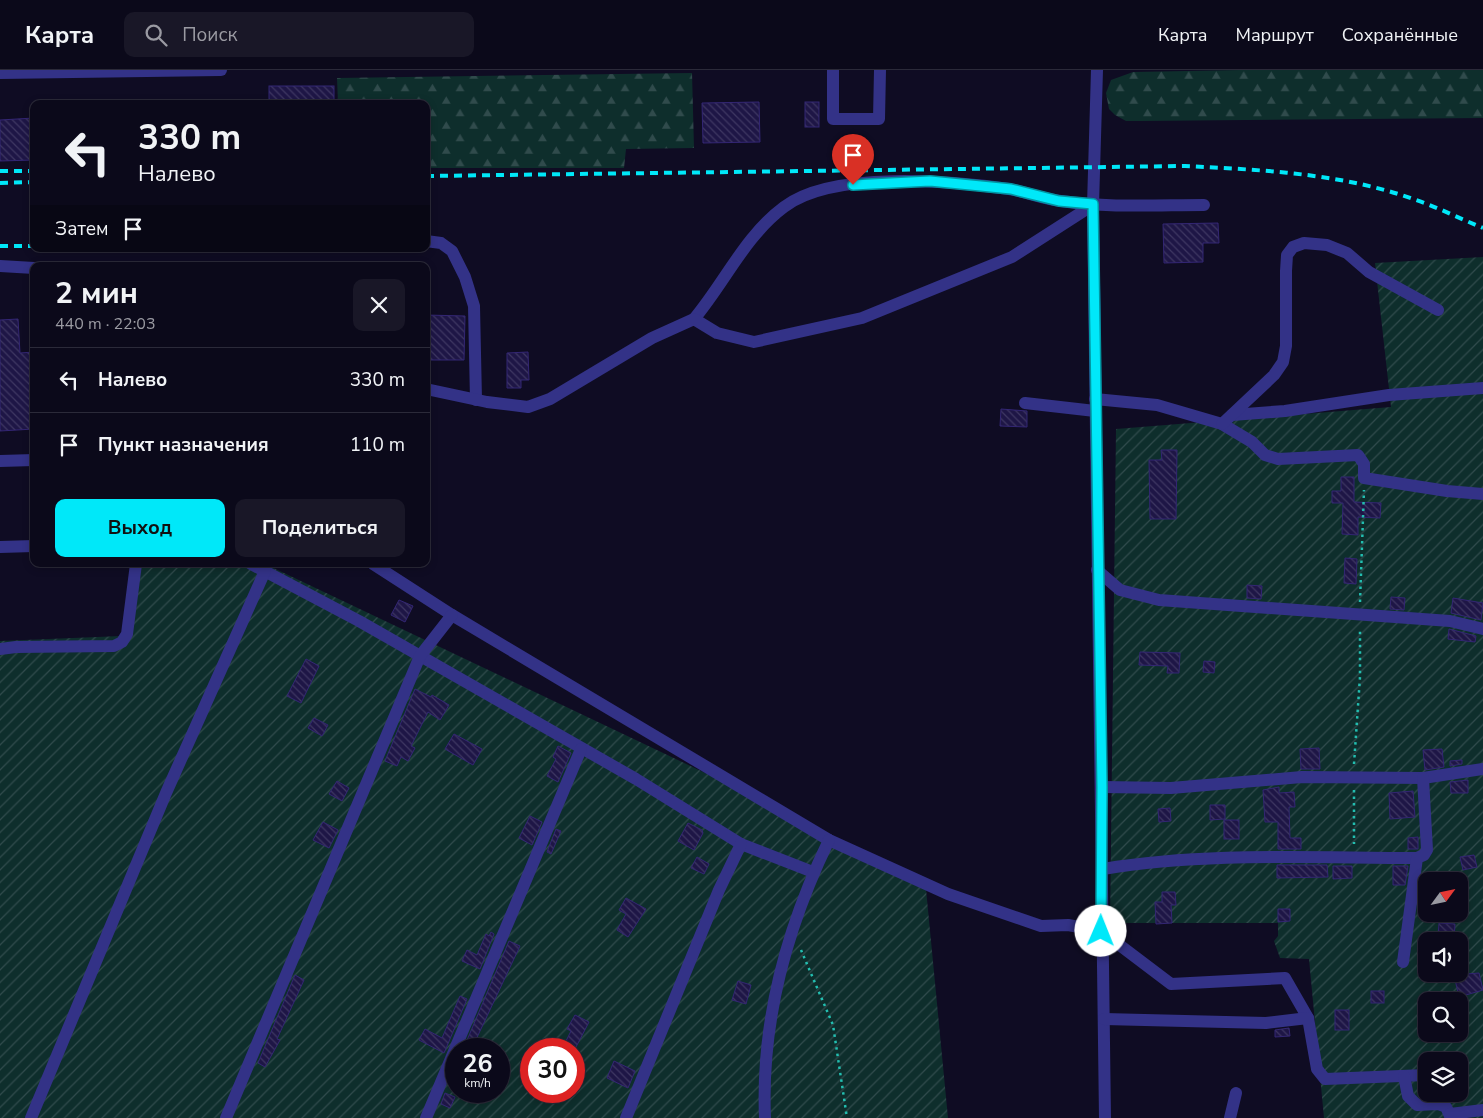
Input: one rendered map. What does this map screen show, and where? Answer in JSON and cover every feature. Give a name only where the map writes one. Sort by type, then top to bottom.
[{"type":"street","points":[[0,73],[221,70]]},
{"type":"street","points":[[833,70],[833,119],[880,119],[880,70]]},
{"type":"street","points":[[1097,70],[1093,204],[1097,570],[1103,869],[1101,931],[1105,1118]]},
{"type":"street","points":[[430,389],[476,400],[528,407],[550,399],[652,338],[694,319],[715,294],[740,254],[765,225],[784,207],[800,197],[827,189],[867,184],[930,181],[1011,189],[1059,201],[1093,204],[1204,205]]},
{"type":"street","points":[[694,319],[717,333],[754,342],[862,318],[1012,258],[1093,204]]},
{"type":"street","points":[[430,242],[440,243],[452,251],[465,277],[474,306],[476,400]]},
{"type":"street","points":[[1222,424],[1274,375],[1283,362],[1286,346],[1287,255],[1293,247],[1304,243],[1327,245],[1347,253],[1369,272],[1438,310]]},
{"type":"street","points":[[0,266],[30,268]]},
{"type":"street","points":[[1232,415],[1285,411],[1389,395],[1483,388]]},
{"type":"street","points":[[1025,403],[1157,405],[1222,424],[1252,442],[1266,455],[1278,459],[1358,455],[1364,464],[1364,478],[1447,491],[1483,494]]},
{"type":"street","points":[[0,461],[30,460]]},
{"type":"street","points":[[0,547],[30,546]]},
{"type":"street","points":[[0,649],[16,646],[114,646],[122,642],[128,624],[136,567]]},
{"type":"street","points":[[257,567],[420,656],[636,779],[741,844],[814,872]]},
{"type":"street","points":[[378,567],[452,615],[829,840],[948,894],[1041,926],[1068,925],[1101,931],[1171,984],[1285,978],[1308,1018],[1317,1069],[1325,1079],[1418,1075]]},
{"type":"street","points":[[1097,570],[1120,590],[1158,600],[1450,621],[1483,629]]},
{"type":"street","points":[[31,1118],[173,776],[265,571]]},
{"type":"street","points":[[226,1118],[420,656],[452,615]]},
{"type":"street","points":[[426,1118],[581,749]]},
{"type":"street","points":[[1102,787],[1171,788],[1302,777],[1354,780],[1423,778],[1483,770]]},
{"type":"street","points":[[1103,869],[1168,859],[1239,856],[1417,858],[1424,855],[1427,850],[1423,778]]},
{"type":"street","points":[[764,1118],[764,1069],[768,1024],[793,927],[814,872],[829,840]]},
{"type":"street","points":[[626,1118],[719,890],[741,844]]},
{"type":"street","points":[[1403,962],[1417,858]]},
{"type":"street","points":[[1104,1019],[1266,1023],[1308,1018]]},
{"type":"street","points":[[1404,1076],[1408,1096],[1417,1105],[1438,1104],[1446,1107],[1450,1116],[1483,1110]]},
{"type":"street","points":[[1230,1118],[1236,1093]]},
{"type":"path","points":[[1354,858],[1354,780],[1361,648],[1360,615],[1364,478]]},
{"type":"path","points":[[793,927],[834,1024],[847,1118]]},
{"type":"green space","points":[[1483,70],[1483,118],[1126,121],[1109,109],[1106,93],[1111,80],[1133,72]]},
{"type":"green space","points":[[692,73],[694,148],[626,149],[624,168],[430,168],[430,100],[338,100],[337,78]]},
{"type":"green space","points":[[1483,257],[1483,1118],[1324,1118],[1309,959],[1280,958],[1274,941],[1278,936],[1278,923],[1110,923],[1116,429],[1391,407],[1375,263]]},
{"type":"green space","points":[[139,567],[271,567],[779,808],[926,889],[948,1118],[0,1118],[0,641],[121,636]]},
{"type":"building","points":[[269,86],[334,86],[334,100],[269,100]]},
{"type":"building","points":[[759,102],[760,142],[703,143],[702,103]]},
{"type":"building","points":[[805,102],[819,102],[819,127],[805,127]]},
{"type":"building","points":[[30,118],[30,160],[0,161],[0,120]]},
{"type":"building","points":[[1218,223],[1219,243],[1203,243],[1203,262],[1164,263],[1163,224]]},
{"type":"building","points":[[430,315],[465,316],[464,360],[430,360]]},
{"type":"building","points":[[18,319],[20,353],[30,352],[30,429],[0,431],[0,320]]},
{"type":"building","points":[[528,352],[529,380],[521,380],[521,388],[507,388],[507,353]]},
{"type":"building","points":[[1001,409],[1027,411],[1027,427],[1000,426]]},
{"type":"building","points":[[1161,450],[1177,450],[1176,519],[1150,519],[1149,460],[1162,460]]},
{"type":"building","points":[[1341,477],[1354,477],[1354,502],[1381,503],[1380,518],[1358,517],[1358,535],[1342,534],[1343,503],[1332,503],[1332,491],[1341,491]]},
{"type":"building","points":[[1345,558],[1357,559],[1356,584],[1344,583]]},
{"type":"building","points":[[1247,585],[1262,586],[1261,599],[1247,598]]},
{"type":"building","points":[[1391,597],[1405,598],[1404,610],[1390,609]]},
{"type":"building","points":[[1453,598],[1483,603],[1481,620],[1451,613]]},
{"type":"building","points":[[399,600],[413,606],[405,622],[391,615]]},
{"type":"building","points":[[1449,629],[1476,636],[1475,642],[1448,639]]},
{"type":"building","points":[[1140,652],[1180,653],[1179,673],[1167,673],[1168,666],[1139,665]]},
{"type":"building","points":[[306,659],[319,666],[301,703],[287,696]]},
{"type":"building","points":[[1204,661],[1215,662],[1214,673],[1203,672]]},
{"type":"building","points":[[415,689],[431,697],[432,695],[449,705],[440,720],[428,712],[411,746],[415,748],[408,761],[401,757],[397,766],[385,761]]},
{"type":"building","points":[[314,718],[328,725],[322,736],[308,728]]},
{"type":"building","points":[[454,734],[482,749],[473,765],[445,749]]},
{"type":"building","points":[[558,746],[571,753],[558,782],[547,776],[556,759],[553,757]]},
{"type":"building","points":[[1319,748],[1320,769],[1301,769],[1300,749]]},
{"type":"building","points":[[1442,749],[1444,767],[1425,770],[1423,750]]},
{"type":"building","points":[[1462,760],[1462,764],[1450,766],[1450,761]]},
{"type":"building","points":[[1468,780],[1468,793],[1451,793],[1450,782]]},
{"type":"building","points":[[337,781],[349,788],[342,801],[329,794]]},
{"type":"building","points":[[1279,787],[1279,793],[1294,792],[1295,807],[1289,807],[1290,838],[1301,838],[1301,849],[1278,849],[1278,822],[1265,822],[1263,790]]},
{"type":"building","points":[[1413,791],[1415,817],[1390,819],[1389,793]]},
{"type":"building","points":[[1210,805],[1225,805],[1225,819],[1210,820]]},
{"type":"building","points":[[1170,808],[1171,821],[1159,822],[1158,809]]},
{"type":"building","points":[[530,816],[542,822],[532,845],[519,838]]},
{"type":"building","points":[[1224,820],[1239,820],[1239,839],[1224,839]]},
{"type":"building","points":[[323,822],[338,830],[329,848],[313,840]]},
{"type":"building","points":[[688,823],[702,830],[703,833],[694,850],[678,841]]},
{"type":"building","points":[[556,829],[561,831],[551,854],[547,852]]},
{"type":"building","points":[[1418,837],[1418,849],[1408,849],[1408,838]]},
{"type":"building","points":[[1474,855],[1477,867],[1463,870],[1460,857]]},
{"type":"building","points":[[697,857],[709,864],[704,874],[691,868]]},
{"type":"building","points":[[1277,865],[1327,865],[1328,877],[1277,878]]},
{"type":"building","points":[[1333,866],[1352,866],[1352,878],[1333,879]]},
{"type":"building","points":[[1393,866],[1408,866],[1405,885],[1393,885]]},
{"type":"building","points":[[1162,892],[1175,892],[1176,905],[1171,905],[1172,923],[1156,924],[1155,902],[1162,902]]},
{"type":"building","points":[[626,898],[646,909],[628,937],[617,930],[626,914],[619,910]]},
{"type":"building","points":[[1278,909],[1290,909],[1290,921],[1278,922]]},
{"type":"building","points":[[1439,923],[1455,924],[1454,932],[1438,932]]},
{"type":"building","points":[[491,932],[494,934],[480,969],[462,961],[467,950],[477,955],[486,934],[489,936]]},
{"type":"building","points":[[509,941],[520,946],[477,1038],[468,1038]]},
{"type":"building","points":[[1479,973],[1483,990],[1468,994],[1468,992],[1458,992],[1456,982],[1468,982],[1468,974]]},
{"type":"building","points":[[295,975],[304,980],[277,1039],[280,1040],[265,1067],[258,1063]]},
{"type":"building","points":[[738,981],[751,985],[746,1004],[732,1000]]},
{"type":"building","points":[[1371,991],[1384,991],[1384,1003],[1371,1003]]},
{"type":"building","points":[[460,996],[467,999],[450,1038],[445,1038],[444,1053],[419,1040],[425,1029],[442,1038]]},
{"type":"building","points":[[1335,1010],[1349,1010],[1349,1030],[1335,1030]]},
{"type":"building","points":[[575,1015],[589,1022],[581,1038],[568,1038],[571,1031],[567,1029]]},
{"type":"building","points":[[1289,1028],[1290,1036],[1275,1037],[1275,1030]]},
{"type":"building","points":[[614,1061],[635,1071],[628,1088],[607,1078]]},
{"type":"building","points":[[445,1093],[445,1103],[452,1103],[450,1108],[441,1104]]},
{"type":"railway","points":[[430,176],[1185,166],[1302,174],[1360,184],[1416,200],[1483,228]]},
{"type":"railway","points":[[0,171],[30,171]]},
{"type":"railway","points":[[0,183],[30,182]]},
{"type":"railway","points":[[0,246],[30,246]]},
{"type":"route","points":[[853,185],[930,181],[1011,189],[1059,201],[1093,204],[1097,570],[1103,869],[1101,931]]}]
